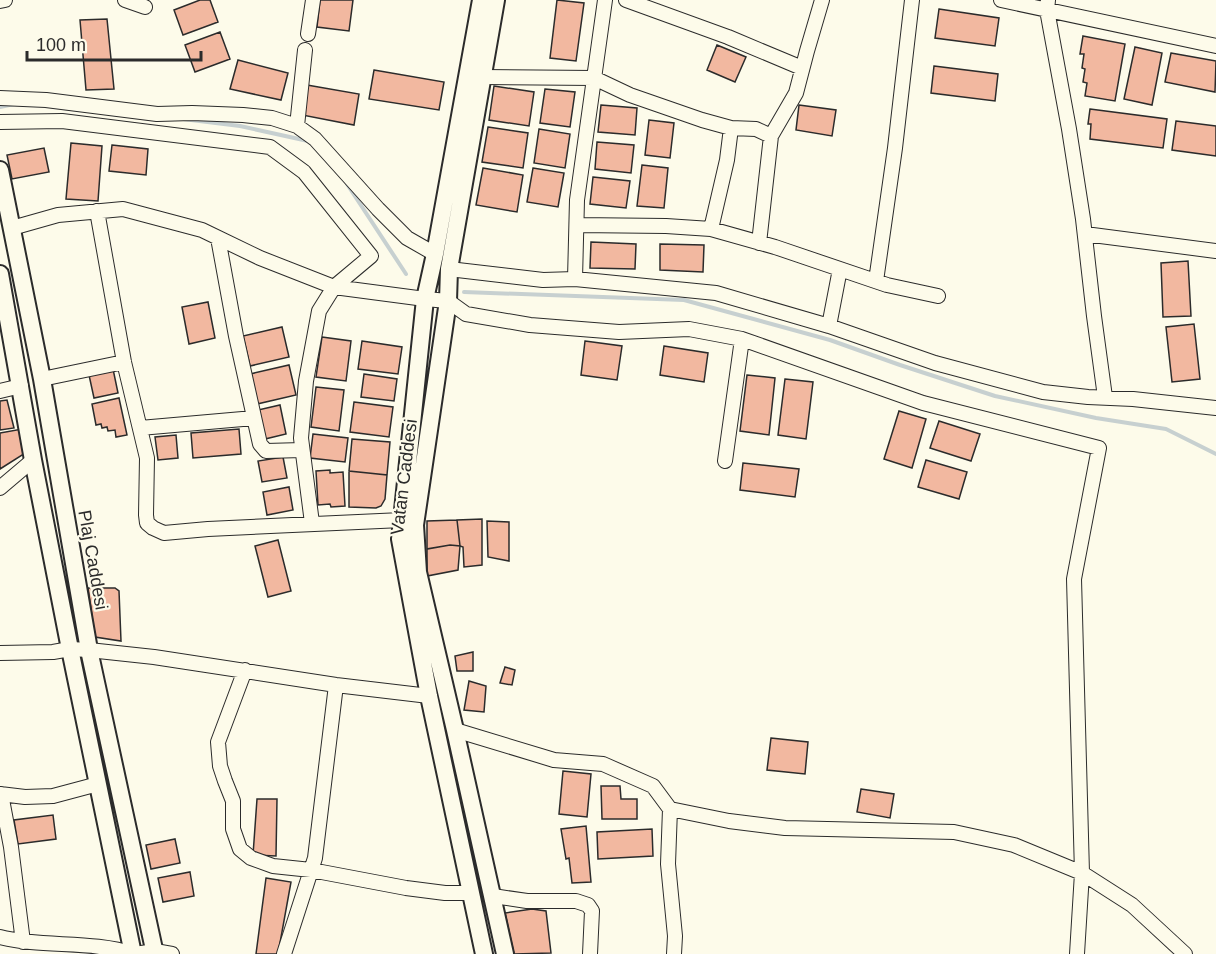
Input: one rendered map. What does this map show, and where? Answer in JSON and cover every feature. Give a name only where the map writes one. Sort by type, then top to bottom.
[{"type":"main road","name":"Vatan Caddesi","points":[[481,0],[425,299],[400,539],[429,696],[484,954]]},
{"type":"main road","name":"Vatan Caddesi","points":[[496,0],[449,269],[448,301],[415,525],[418,572],[505,954]]},
{"type":"main road","name":"Plaj Caddesi","points":[[0,170],[42,379],[89,650],[155,953]]},
{"type":"main road","points":[[0,274],[70,649],[134,954]]},
{"type":"street","points":[[0,1],[5,0]]},
{"type":"street","points":[[125,0],[146,7]]},
{"type":"street","points":[[308,34],[313,0]]},
{"type":"street","points":[[575,279],[577,200],[605,0]]},
{"type":"street","points":[[626,0],[728,37],[802,68]]},
{"type":"street","points":[[759,243],[771,136],[796,93],[822,0]]},
{"type":"street","points":[[876,281],[895,148],[912,0]]},
{"type":"street","points":[[1001,0],[1048,5],[1216,46]]},
{"type":"street","points":[[1048,5],[1085,234],[1105,398]]},
{"type":"street","points":[[297,126],[305,50]]},
{"type":"street","points":[[482,77],[594,78],[630,95],[702,120],[731,128],[756,129],[771,136]]},
{"type":"street","points":[[0,98],[46,100],[157,114],[243,115],[272,118],[297,126],[322,147],[407,238],[435,254]]},
{"type":"street","points":[[0,122],[62,120],[270,147],[304,172],[371,256],[333,287],[319,311],[306,381],[301,438],[312,523]]},
{"type":"street","points":[[711,229],[727,160],[731,128]]},
{"type":"street","points":[[12,228],[58,215],[123,209],[202,230],[260,258],[333,287],[448,301],[466,314],[530,325],[619,332],[689,329],[742,339],[923,403],[1099,448],[1074,579],[1082,873],[1077,954]]},
{"type":"street","points":[[97,212],[124,362],[147,458],[147,523],[164,533],[312,523],[402,520]]},
{"type":"street","points":[[577,225],[711,229],[876,281],[938,296]]},
{"type":"street","points":[[1085,234],[1216,251]]},
{"type":"street","points":[[218,238],[236,336],[260,444],[266,451],[302,450]]},
{"type":"street","points":[[449,269],[543,280],[575,279],[716,293],[829,326],[935,363],[1043,392],[1216,408]]},
{"type":"street","points":[[829,326],[840,269]]},
{"type":"street","points":[[725,461],[742,339]]},
{"type":"street","points":[[42,379],[124,362]]},
{"type":"street","points":[[0,391],[21,386]]},
{"type":"street","points":[[140,428],[254,418]]},
{"type":"street","points":[[0,488],[33,460]]},
{"type":"street","points":[[0,653],[89,650],[429,696]]},
{"type":"street","points":[[245,670],[218,742],[220,766],[233,801],[233,829],[240,849],[251,858],[273,866],[311,870],[406,888],[445,893],[471,893]]},
{"type":"street","points":[[284,954],[315,858],[336,685]]},
{"type":"street","points":[[455,730],[554,760],[603,764],[653,786],[670,809],[668,864],[675,936],[674,954]]},
{"type":"street","points":[[23,942],[11,848],[1,794],[25,797],[53,796],[98,784]]},
{"type":"street","points":[[670,809],[729,821],[785,828],[954,832],[1014,845],[1082,873],[1132,905],[1185,954]]},
{"type":"street","points":[[493,896],[527,901],[576,901],[588,904],[592,911],[590,954]]},
{"type":"street","points":[[0,937],[23,942],[116,948],[134,954],[172,954]]},
{"type":"building","points":[[200,0],[210,0],[218,22],[183,35],[174,10]]},
{"type":"building","points":[[320,0],[353,0],[349,31],[317,27]]},
{"type":"building","points":[[557,0],[584,3],[576,61],[550,58]]},
{"type":"building","points":[[939,9],[999,18],[995,46],[935,38]]},
{"type":"building","points":[[107,19],[114,89],[86,90],[80,20]]},
{"type":"building","points":[[220,32],[230,59],[195,72],[185,45]]},
{"type":"building","points":[[1083,36],[1125,44],[1115,101],[1085,96],[1087,83],[1083,82],[1085,69],[1082,68],[1084,54],[1080,54]]},
{"type":"building","points":[[717,45],[746,57],[735,82],[707,70]]},
{"type":"building","points":[[1135,47],[1162,53],[1152,105],[1124,99]]},
{"type":"building","points":[[1171,53],[1216,61],[1215,92],[1165,82]]},
{"type":"building","points":[[238,60],[288,73],[281,100],[230,89]]},
{"type":"building","points":[[934,66],[998,74],[995,101],[931,93]]},
{"type":"building","points":[[374,70],[444,82],[439,110],[369,99]]},
{"type":"building","points":[[307,85],[359,94],[354,125],[302,115]]},
{"type":"building","points":[[494,86],[534,92],[529,126],[489,120]]},
{"type":"building","points":[[545,89],[575,92],[570,127],[540,123]]},
{"type":"building","points":[[601,105],[637,108],[635,135],[598,132]]},
{"type":"building","points":[[799,105],[836,110],[832,136],[796,130]]},
{"type":"building","points":[[1090,109],[1167,119],[1163,148],[1090,139],[1091,124],[1088,124]]},
{"type":"building","points":[[649,120],[674,123],[670,158],[645,155]]},
{"type":"building","points":[[1176,121],[1216,126],[1216,156],[1172,150]]},
{"type":"building","points":[[488,127],[528,133],[523,168],[482,162]]},
{"type":"building","points":[[539,129],[570,134],[565,168],[534,163]]},
{"type":"building","points":[[597,142],[634,145],[631,173],[595,169]]},
{"type":"building","points":[[71,143],[102,146],[98,201],[66,199]]},
{"type":"building","points":[[112,145],[148,149],[146,175],[109,171]]},
{"type":"building","points":[[44,148],[49,172],[12,179],[7,155]]},
{"type":"building","points":[[642,165],[668,168],[664,208],[637,206]]},
{"type":"building","points":[[483,168],[523,175],[517,212],[476,205]]},
{"type":"building","points":[[533,168],[564,173],[558,207],[527,202]]},
{"type":"building","points":[[593,177],[630,181],[626,208],[590,204]]},
{"type":"building","points":[[591,242],[636,244],[635,269],[590,268]]},
{"type":"building","points":[[660,244],[704,245],[703,272],[660,270]]},
{"type":"building","points":[[1188,261],[1191,316],[1163,317],[1161,263]]},
{"type":"building","points":[[208,302],[215,338],[189,344],[182,307]]},
{"type":"building","points":[[1194,324],[1200,379],[1172,382],[1166,327]]},
{"type":"building","points":[[282,327],[289,357],[250,366],[243,336]]},
{"type":"building","points":[[322,337],[351,341],[346,381],[316,377]]},
{"type":"building","points":[[362,341],[402,347],[398,374],[358,369]]},
{"type":"building","points":[[585,341],[622,346],[617,380],[581,375]]},
{"type":"building","points":[[664,346],[708,353],[704,382],[660,375]]},
{"type":"building","points":[[289,365],[296,395],[257,404],[250,374]]},
{"type":"building","points":[[113,369],[118,393],[94,398],[89,375]]},
{"type":"building","points":[[364,374],[397,379],[394,401],[361,397]]},
{"type":"building","points":[[747,375],[775,378],[769,435],[740,431]]},
{"type":"building","points":[[785,379],[813,382],[806,439],[778,435]]},
{"type":"building","points":[[316,387],[344,390],[339,431],[311,427]]},
{"type":"building","points":[[119,398],[127,435],[116,437],[115,430],[108,431],[107,427],[102,428],[101,424],[96,425],[92,404]]},
{"type":"building","points":[[7,400],[14,428],[0,430],[0,401]]},
{"type":"building","points":[[354,402],[393,407],[389,437],[350,432]]},
{"type":"building","points":[[280,405],[286,434],[265,439],[258,410]]},
{"type":"building","points":[[899,411],[926,419],[912,468],[884,459]]},
{"type":"building","points":[[939,421],[980,434],[971,461],[930,448]]},
{"type":"building","points":[[22,429],[27,452],[0,469],[0,433]]},
{"type":"building","points":[[239,429],[241,454],[193,458],[191,433]]},
{"type":"building","points":[[313,434],[348,438],[345,462],[310,458]]},
{"type":"building","points":[[176,435],[178,458],[158,460],[155,437]]},
{"type":"building","points":[[352,439],[390,442],[387,475],[349,471]]},
{"type":"building","points":[[283,457],[287,478],[262,482],[258,461]]},
{"type":"building","points":[[926,460],[967,472],[959,499],[918,487]]},
{"type":"building","points":[[743,463],[799,469],[795,497],[740,490]]},
{"type":"building","points":[[330,470],[330,473],[343,472],[345,506],[318,505],[316,471]]},
{"type":"building","points":[[349,471],[387,475],[385,499],[381,506],[376,508],[349,507]]},
{"type":"building","points":[[289,487],[293,510],[267,515],[263,492]]},
{"type":"building","points":[[482,519],[482,565],[464,567],[463,547],[460,546],[457,520]]},
{"type":"building","points":[[457,520],[460,546],[450,545],[427,549],[427,521]]},
{"type":"building","points":[[487,521],[509,522],[509,561],[488,557]]},
{"type":"building","points":[[278,540],[291,591],[268,597],[255,546]]},
{"type":"building","points":[[450,545],[460,546],[458,570],[427,576],[427,549]]},
{"type":"building","points":[[88,588],[115,588],[119,591],[121,641],[95,637]]},
{"type":"building","points":[[473,652],[473,671],[457,671],[455,656]]},
{"type":"building","points":[[505,667],[515,670],[512,685],[500,683]]},
{"type":"building","points":[[469,681],[486,686],[484,712],[464,710]]},
{"type":"building","points":[[771,738],[808,742],[805,774],[767,770]]},
{"type":"building","points":[[563,771],[591,774],[587,817],[559,814]]},
{"type":"building","points":[[601,786],[620,786],[621,799],[637,799],[637,819],[602,819]]},
{"type":"building","points":[[861,789],[894,794],[890,818],[857,812]]},
{"type":"building","points":[[257,799],[277,799],[276,856],[253,855]]},
{"type":"building","points":[[53,815],[56,839],[18,844],[14,820]]},
{"type":"building","points":[[586,826],[591,882],[572,883],[569,858],[566,859],[561,829]]},
{"type":"building","points":[[652,829],[653,856],[598,859],[597,832]]},
{"type":"building","points":[[175,839],[180,863],[151,869],[146,845]]},
{"type":"building","points":[[190,872],[194,896],[163,902],[158,878]]},
{"type":"building","points":[[266,878],[291,882],[278,954],[256,954]]},
{"type":"building","points":[[532,909],[546,911],[551,953],[514,954],[505,913]]},
{"type":"waterway","points":[[0,107],[14,104]]},
{"type":"waterway","points":[[183,119],[240,126],[308,141]]},
{"type":"waterway","points":[[347,184],[406,274]]},
{"type":"waterway","points":[[464,292],[684,300],[830,340],[995,396],[1096,418],[1166,429],[1216,454]]}]
